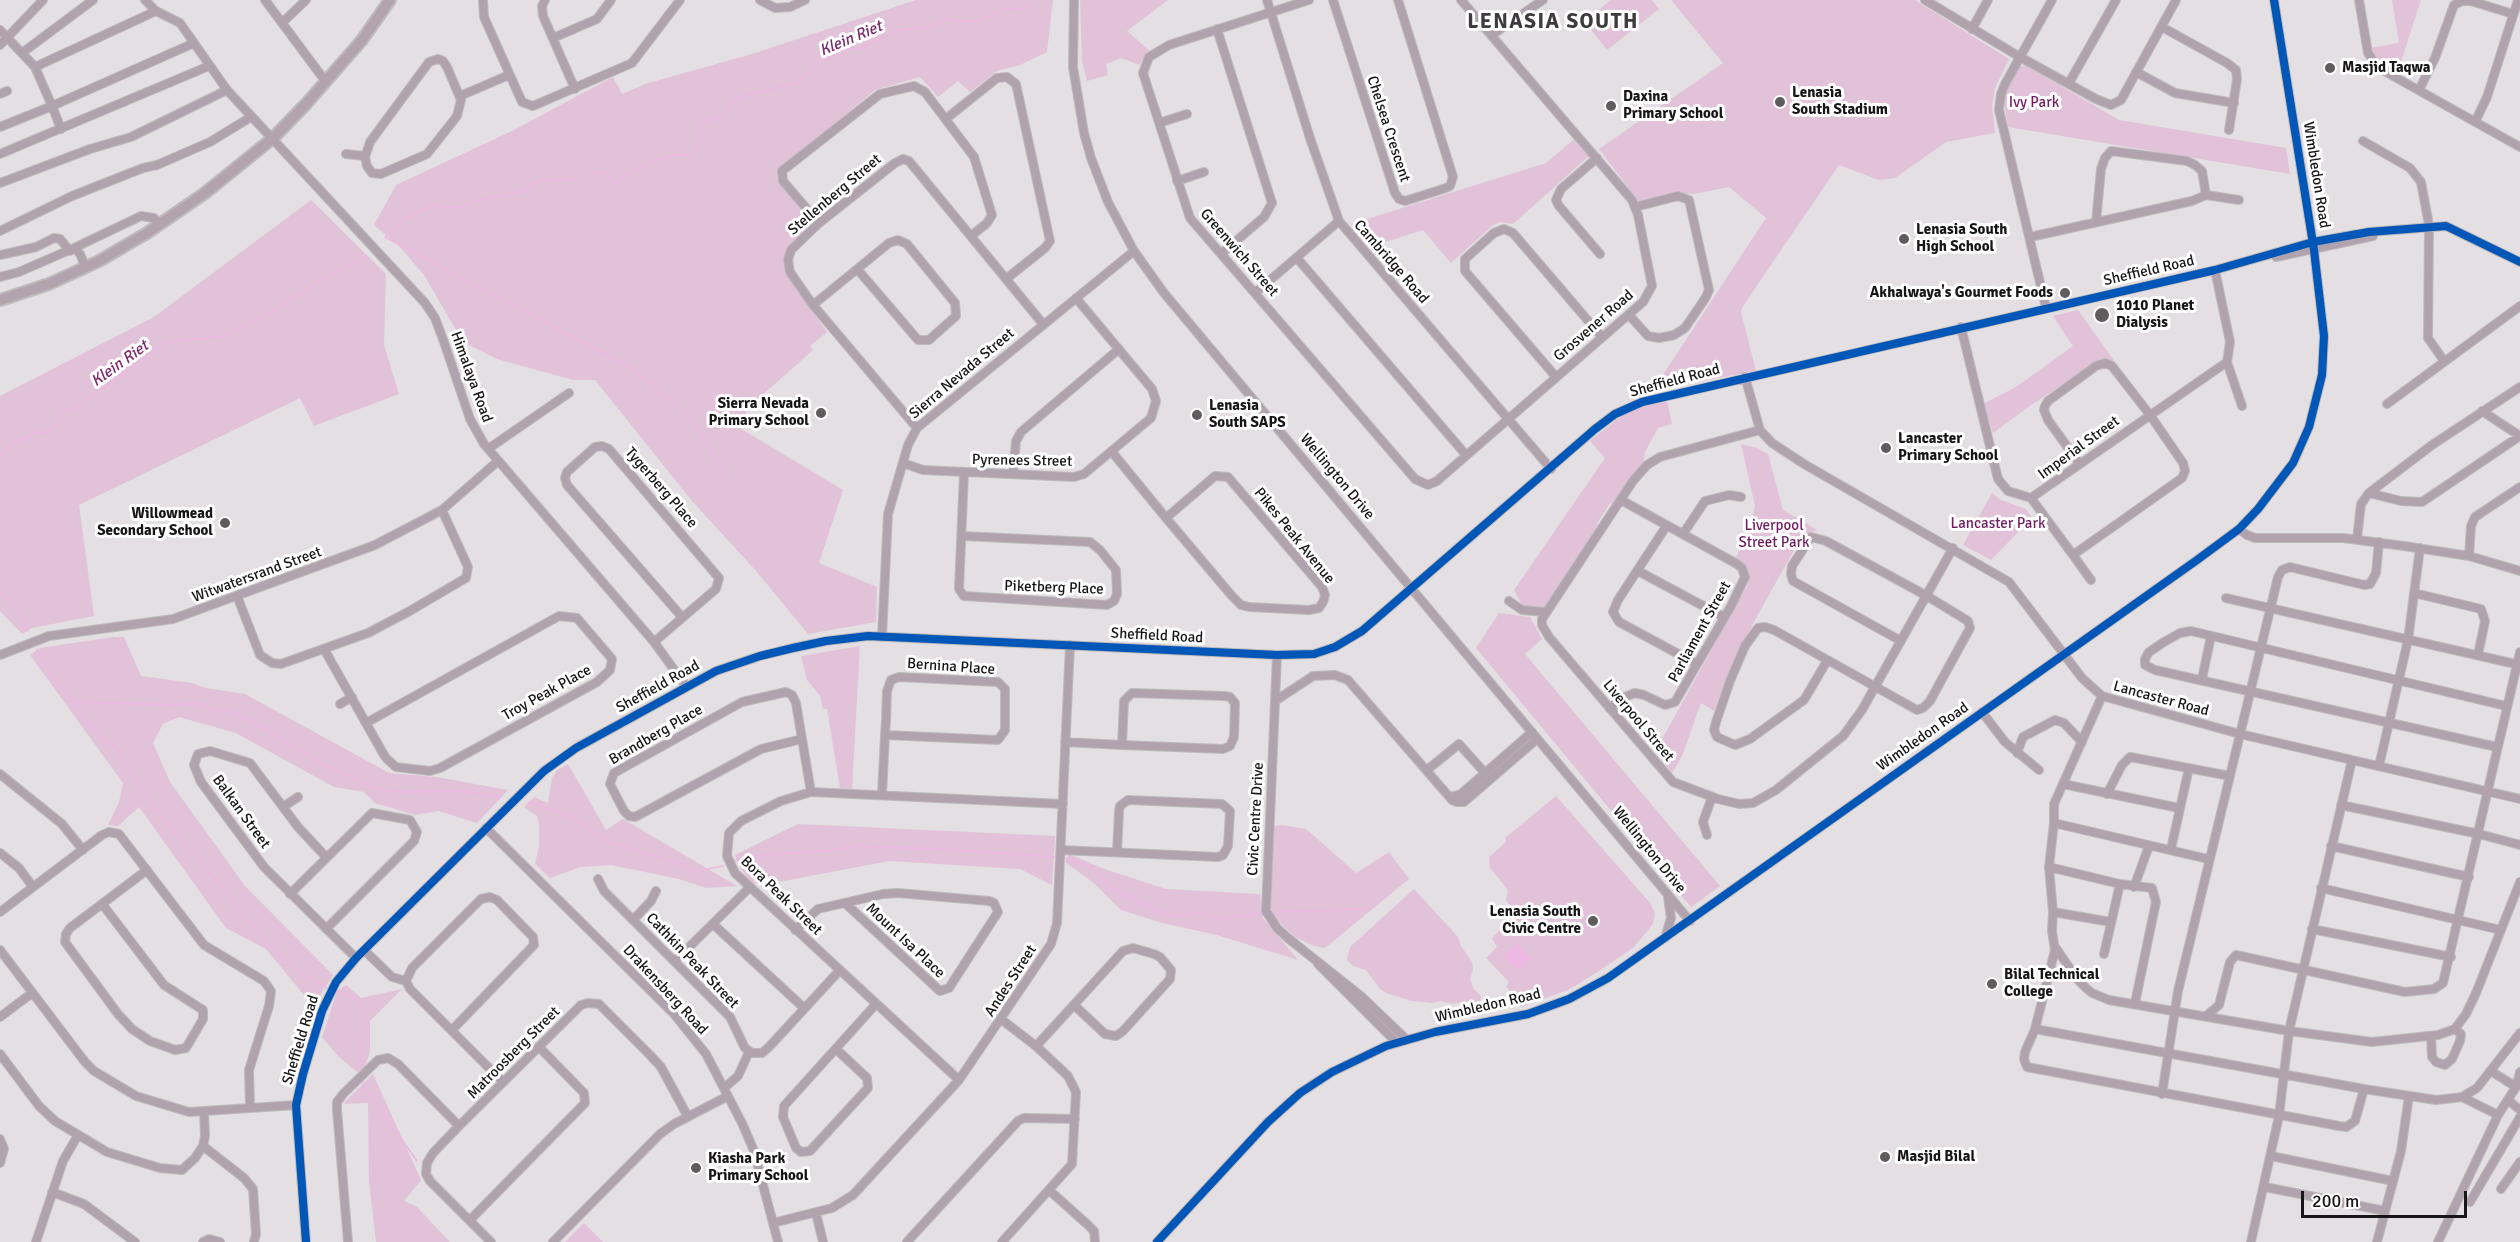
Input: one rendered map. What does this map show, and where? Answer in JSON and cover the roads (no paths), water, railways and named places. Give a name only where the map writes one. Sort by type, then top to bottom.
[{"type":"main road","points":[[0,300],[49,284],[86,268],[160,224],[205,193],[273,138],[362,40],[390,0]]},
{"type":"street","points":[[0,45],[43,0]]},
{"type":"street","points":[[22,53],[93,0]]},
{"type":"street","name":"Himalaya Road","points":[[145,0],[156,11],[176,20],[195,43],[227,90],[430,310],[444,342],[470,419],[488,449],[654,642],[686,686]]},
{"type":"street","points":[[265,0],[326,82]]},
{"type":"street","points":[[282,23],[306,0]]},
{"type":"street","points":[[483,0],[484,17],[522,102],[528,106],[540,105],[632,63],[680,0]]},
{"type":"street","points":[[545,0],[542,6],[543,16],[575,89]]},
{"type":"street","points":[[553,38],[597,19],[611,0]]},
{"type":"street","points":[[760,0],[775,8],[790,7],[805,0]]},
{"type":"street","name":"Wellington Drive","points":[[1074,0],[1073,67],[1084,133],[1108,202],[1134,251],[1164,293],[1690,921]]},
{"type":"street","name":"Cambridge Road","points":[[1267,0],[1313,148],[1339,222],[1551,469]]},
{"type":"street","points":[[1271,12],[1309,0]]},
{"type":"street","name":"Chelsea Crescent","points":[[1334,0],[1395,193],[1399,199],[1405,201],[1446,188],[1450,186],[1453,177],[1398,0]]},
{"type":"street","name":"Grosvener Road","points":[[1415,479],[1423,484],[1430,484],[1466,455],[1629,315],[1647,297],[1652,286],[1635,207],[1628,194],[1461,0]]},
{"type":"street","points":[[1492,36],[1544,0]]},
{"type":"street","points":[[1925,0],[2020,57],[2096,99],[2114,105],[2121,100],[2176,0]]},
{"type":"street","points":[[1972,30],[1988,0]]},
{"type":"street","points":[[2046,308],[1999,110],[2001,93],[2052,0]]},
{"type":"street","points":[[2069,83],[2116,0]]},
{"type":"street","name":"Wimbledon Road","points":[[1157,1242],[1268,1122],[1300,1094],[1352,1061],[1396,1042],[1509,1018],[1559,1003],[1608,978],[2239,529],[2268,498],[2293,463],[2314,413],[2322,375],[2324,336],[2314,246],[2274,0]]},
{"type":"street","points":[[2359,0],[2367,48],[2372,61],[2383,71],[2520,147]]},
{"type":"street","points":[[2475,122],[2487,97],[2518,0]]},
{"type":"street","points":[[2419,90],[2435,58],[2454,5],[2462,1],[2471,1],[2513,14]]},
{"type":"street","points":[[35,67],[156,11]]},
{"type":"street","name":"Greenwich Street","points":[[1271,12],[1164,47],[1149,57],[1143,73],[1190,218],[1415,479]]},
{"type":"street","points":[[2162,27],[2233,66],[2237,80],[2229,130]]},
{"type":"street","points":[[1217,29],[1272,203],[1264,217],[1221,254]]},
{"type":"street","points":[[0,30],[35,67],[61,129]]},
{"type":"street","points":[[0,128],[195,43]]},
{"type":"street","points":[[438,59],[444,63],[460,96],[461,105],[457,116],[423,156],[379,175],[369,168],[365,156],[370,142],[429,62],[438,59]]},
{"type":"street","points":[[0,154],[209,66]]},
{"type":"street","points":[[2136,72],[2175,93],[2234,103]]},
{"type":"street","points":[[460,96],[509,75]]},
{"type":"street","points":[[947,118],[997,78],[1002,76],[1010,79],[1018,88],[1032,166],[1050,236],[1045,248],[1006,279]]},
{"type":"street","points":[[819,224],[782,179],[782,171],[886,92],[909,86],[918,87],[925,92],[972,152],[991,209],[990,220],[971,236]]},
{"type":"street","points":[[0,183],[90,149],[131,137],[227,90]]},
{"type":"street","points":[[1159,123],[1186,114]]},
{"type":"street","points":[[0,231],[72,196],[143,168],[157,165],[210,142],[252,117]]},
{"type":"street","points":[[2363,141],[2418,175],[2429,225],[2428,338],[2444,361]]},
{"type":"street","points":[[2096,222],[2101,168],[2110,151],[2187,161],[2202,171],[2206,195]]},
{"type":"street","points":[[346,154],[365,156]]},
{"type":"street","points":[[1598,158],[1561,189],[1556,200],[1558,206],[1600,254]]},
{"type":"street","name":"Stellenberg Street","points":[[917,428],[813,305],[790,272],[788,260],[792,247],[819,224],[895,163],[905,159],[915,167],[1043,324]]},
{"type":"street","points":[[1177,181],[1204,172]]},
{"type":"street","points":[[2030,237],[2192,201],[2206,195],[2239,200]]},
{"type":"street","points":[[1629,315],[1648,336],[1659,338],[1674,335],[1685,328],[1709,290],[1689,200],[1678,196],[1635,207]]},
{"type":"street","points":[[0,277],[19,272],[141,216],[154,218],[160,224]]},
{"type":"street","points":[[1256,293],[1339,222]]},
{"type":"street","name":"Sheffield Road","points":[[306,1242],[296,1105],[322,1011],[336,982],[356,958],[486,828],[544,771],[565,754],[686,686],[734,664],[760,656],[846,638],[882,637],[1277,655],[1314,654],[1335,647],[1362,632],[1595,429],[1622,409],[1642,402],[2260,258],[2393,230],[2429,225],[2452,227],[2520,262]]},
{"type":"street","points":[[1556,377],[1465,271],[1465,259],[1494,233],[1504,229],[1513,233],[1602,337]]},
{"type":"street","points":[[0,255],[36,247],[54,238],[60,238],[80,254],[86,268]]},
{"type":"street","points":[[813,305],[889,243],[898,240],[905,243],[955,303],[956,316],[929,340],[918,340],[858,270]]},
{"type":"street","name":"Sierra Nevada Street","points":[[882,637],[887,521],[890,502],[917,428],[1134,251]]},
{"type":"street","points":[[1297,258],[1466,455]]},
{"type":"street","points":[[2215,270],[2230,342],[2227,362],[2242,406]]},
{"type":"street","name":"Pyrenees Street","points":[[903,463],[918,470],[1078,476],[1084,474],[1112,452],[1151,418],[1156,401],[1152,389],[1076,298]]},
{"type":"street","points":[[2387,404],[2520,306]]},
{"type":"street","name":"Imperial Street","points":[[1961,327],[1998,479],[2008,491],[2031,498],[2227,362]]},
{"type":"street","points":[[1013,474],[1016,441],[1022,432],[1119,349]]},
{"type":"street","points":[[2073,555],[2185,474],[2183,463],[2150,415],[2112,366],[2105,363],[2096,366],[2048,401],[2045,406],[2044,411],[2048,420],[2079,463]]},
{"type":"street","points":[[1509,601],[1522,610],[1545,612],[1640,473],[1654,459],[1760,430],[1745,377]]},
{"type":"street","points":[[2357,539],[2361,504],[2369,493],[2388,476],[2520,387]]},
{"type":"street","points":[[488,449],[569,393]]},
{"type":"street","points":[[2369,493],[2401,501],[2422,502],[2520,436],[2482,411]]},
{"type":"street","name":"Lancaster Road","points":[[1760,430],[1784,452],[2009,582],[2082,678],[2102,696],[2122,704],[2240,734],[2520,799]]},
{"type":"street","name":"Tygerberg Place","points":[[654,642],[716,588],[719,583],[718,575],[609,449],[602,446],[596,447],[567,472],[565,478],[567,485],[682,617]]},
{"type":"street","name":"Pikes Peak Avenue","points":[[1112,452],[1166,518],[1241,605],[1309,610],[1318,608],[1323,602],[1325,595],[1322,587],[1228,477],[1215,476],[1166,518]]},
{"type":"street","name":"Witwatersrand Street","points":[[0,654],[49,636],[173,620],[375,546],[442,510],[498,461]]},
{"type":"street","name":"Piketberg Place","points":[[962,536],[1090,542],[1100,550],[1116,570],[1118,578],[1116,597],[1107,605],[966,597],[959,589],[964,473]]},
{"type":"street","points":[[2469,556],[2471,526],[2475,517],[2520,487]]},
{"type":"street","points":[[1683,534],[1704,501],[1719,496],[1741,497]]},
{"type":"street","points":[[2031,498],[2091,580]]},
{"type":"street","name":"Parliament Street","points":[[1610,709],[1620,699],[1635,693],[1665,705],[1672,705],[1744,581],[1744,572],[1737,564],[1621,500]]},
{"type":"street","points":[[237,596],[260,656],[268,662],[281,664],[382,626],[464,580],[468,575],[468,567],[442,510]]},
{"type":"street","points":[[1667,525],[1614,607],[1616,618],[1697,664]]},
{"type":"street","points":[[2239,529],[2255,538],[2357,539],[2420,548],[2469,556],[2520,571]]},
{"type":"street","points":[[1827,661],[1808,696],[1767,727],[1738,745],[1717,737],[1714,730],[1730,681],[1745,646],[1758,628],[1769,628],[1914,709],[1920,710],[1930,701],[1970,625],[1968,621],[1927,596],[1822,538],[1811,537],[1791,569],[1793,581],[1901,642]]},
{"type":"street","points":[[2162,1094],[2175,1012],[2208,859],[2277,577],[2285,568],[2296,568],[2364,585],[2370,584],[2376,573],[2379,542]]},
{"type":"street","name":"Liverpool Street","points":[[1545,612],[1542,621],[1546,634],[1669,779],[1712,797],[1747,804],[1776,790],[1849,731],[1953,548]]},
{"type":"street","points":[[2379,766],[2408,640],[2420,548]]},
{"type":"street","points":[[1638,571],[1724,617]]},
{"type":"street","points":[[2414,593],[2481,609],[2485,621],[2478,655]]},
{"type":"street","points":[[2226,598],[2518,665]]},
{"type":"street","name":"Troy Peak Place","points":[[324,649],[384,755],[393,766],[405,770],[430,771],[440,768],[597,682],[610,670],[612,659],[577,618],[559,616],[366,723]]},
{"type":"street","points":[[2497,747],[2154,669],[2147,667],[2145,659],[2149,652],[2180,633],[2191,631],[2506,706]]},
{"type":"street","points":[[2202,680],[2211,636]]},
{"type":"street","name":"Andes Street","points":[[773,1223],[837,1206],[853,1195],[959,1080],[1002,1020],[1054,938],[1057,922],[1070,645]]},
{"type":"street","points":[[2206,1016],[2219,1005],[2228,967],[2236,955],[2398,991],[2416,991],[2440,986],[2445,979],[2460,920],[2506,706],[2520,652]]},
{"type":"street","name":"Civic Centre Drive","points":[[1277,655],[1266,911],[1277,928],[1362,998],[1406,1039]]},
{"type":"street","points":[[1275,701],[1313,676],[1335,675],[1344,678],[1350,682],[1450,797],[1457,802],[1464,802],[1490,773],[1535,736]]},
{"type":"street","name":"Bernina Place","points":[[882,795],[885,735],[888,688],[890,682],[896,678],[998,682],[1005,689],[1005,730],[998,740],[885,735]]},
{"type":"street","name":"Brandberg Place","points":[[802,739],[762,749],[635,817],[629,816],[624,811],[610,784],[614,773],[742,702],[786,692],[793,697],[802,739],[811,792]]},
{"type":"street","points":[[1065,742],[1122,746],[1227,748],[1234,737],[1235,703],[1230,697],[1224,696],[1132,693],[1124,701],[1122,746]]},
{"type":"street","points":[[2102,696],[2054,804],[2049,867],[2055,947],[2077,980],[2092,993],[2109,1000],[2175,1012],[2372,1042],[2431,1036],[2455,1029],[2476,993],[2520,882]]},
{"type":"street","points":[[340,704],[351,697]]},
{"type":"street","points":[[1982,712],[2017,753],[2039,770]]},
{"type":"street","points":[[2017,753],[2022,736],[2055,720],[2064,723],[2082,742]]},
{"type":"street","points":[[1426,770],[1458,744],[1490,773]]},
{"type":"street","name":"Balkan Street","points":[[326,857],[311,843],[250,763],[210,752],[201,752],[196,757],[194,765],[201,782],[264,867],[356,958]]},
{"type":"street","points":[[2107,794],[2122,765],[2130,757],[2230,776]]},
{"type":"street","points":[[2251,1242],[2279,1116],[2289,1031],[2352,760]]},
{"type":"street","points":[[2170,849],[2189,768]]},
{"type":"street","points":[[0,774],[63,824],[83,850]]},
{"type":"street","points":[[2063,784],[2179,808]]},
{"type":"street","name":"Bora Peak Street","points":[[959,1080],[735,873],[727,860],[729,832],[741,821],[782,801],[811,792],[1063,804]]},
{"type":"street","points":[[283,807],[298,796]]},
{"type":"street","points":[[1707,835],[1703,822],[1712,797]]},
{"type":"street","points":[[1060,850],[1221,856],[1228,846],[1230,811],[1221,804],[1128,800],[1120,806],[1117,852]]},
{"type":"street","points":[[2341,805],[2520,845]]},
{"type":"street","points":[[290,894],[372,813],[410,820],[415,827],[414,841],[410,847],[326,929]]},
{"type":"street","points":[[2054,823],[2208,859]]},
{"type":"street","name":"Drakensberg Road","points":[[486,828],[681,1022],[706,1054],[754,1151],[778,1242]]},
{"type":"street","points":[[0,912],[102,835],[110,832],[117,833],[204,945],[264,981],[271,991],[269,1006],[249,1070],[250,1108]]},
{"type":"street","points":[[2133,886],[2149,846]]},
{"type":"street","points":[[2331,846],[2469,877]]},
{"type":"street","points":[[0,853],[19,868],[33,887]]},
{"type":"street","points":[[2049,867],[2120,884],[2152,888],[2156,902],[2135,1003]]},
{"type":"street","points":[[103,905],[164,985],[203,1010],[203,1019],[186,1048],[175,1050],[150,1041],[132,1029],[66,945],[66,934],[70,928],[147,870]]},
{"type":"street","name":"Cathkin Peak Street","points":[[598,879],[603,889],[730,1017],[750,1052]]},
{"type":"street","points":[[2104,954],[2120,884]]},
{"type":"street","points":[[675,961],[750,887]]},
{"type":"street","points":[[2321,888],[2501,930]]},
{"type":"street","points":[[633,920],[651,901],[656,891]]},
{"type":"street","name":"Mount Isa Place","points":[[795,930],[818,909],[845,903],[898,893],[989,901],[994,903],[998,912],[951,985],[943,991],[938,990],[925,979],[845,903]]},
{"type":"street","points":[[1665,939],[1671,913],[1667,893]]},
{"type":"street","points":[[406,981],[412,968],[476,904],[486,897],[497,900],[533,937],[535,943],[533,949],[452,1030]]},
{"type":"street","points":[[2053,912],[2111,922]]},
{"type":"street","points":[[713,924],[804,1008]]},
{"type":"street","points":[[2312,929],[2451,957]]},
{"type":"street","points":[[2055,947],[2035,1029],[2025,1052],[2026,1067],[2279,1116],[2346,1126],[2355,1121],[2364,1089]]},
{"type":"street","points":[[1036,1046],[1074,1005],[1126,949],[1133,948],[1154,954],[1160,957],[1171,970],[1170,979],[1116,1036],[1105,1034],[1074,1005]]},
{"type":"street","points":[[0,950],[85,1062],[94,1071],[136,1096],[189,1112],[296,1105]]},
{"type":"street","points":[[364,950],[392,977],[406,981],[410,989],[503,1082]]},
{"type":"street","name":"Civic Centre Drive","points":[[1317,963],[1324,973],[1396,1042]]},
{"type":"street","points":[[724,1088],[738,1076],[750,1052],[756,1054],[764,1052],[840,970]]},
{"type":"street","points":[[0,1017],[32,993]]},
{"type":"street","name":"Matroosberg Street","points":[[491,1242],[430,1181],[426,1168],[429,1157],[581,1005],[600,1004],[662,1067],[688,1117]]},
{"type":"street","points":[[836,1048],[867,1078],[868,1088],[810,1151],[801,1152],[796,1148],[783,1117],[784,1106],[836,1048],[876,1004]]},
{"type":"street","points":[[1002,1020],[1036,1046],[1074,1084],[1075,1119],[1072,1164],[1002,1242]]},
{"type":"street","points":[[2035,1029],[2436,1100],[2462,1097],[2477,1088],[2520,1033]]},
{"type":"street","points":[[2431,1036],[2432,1057],[2436,1062],[2445,1065],[2452,1059],[2460,1041],[2461,1034],[2455,1029]]},
{"type":"street","points":[[470,1220],[585,1103],[584,1092],[539,1047]]},
{"type":"street","points":[[1,1058],[47,1114],[110,1154],[174,1171],[186,1168],[203,1146],[204,1112]]},
{"type":"street","points":[[348,1242],[336,1106],[343,1094],[378,1060],[388,1058],[398,1064],[459,1126]]},
{"type":"street","points":[[2491,1071],[2516,1087]]},
{"type":"street","points":[[2438,1242],[2498,1115],[2516,1087],[2520,1072]]},
{"type":"street","points":[[553,1242],[660,1134],[728,1096]]},
{"type":"street","points":[[2377,1242],[2401,1151],[2409,1096]]},
{"type":"street","points":[[2462,1097],[2498,1115]]},
{"type":"street","points":[[2508,1100],[2520,1110]]},
{"type":"street","points":[[2470,1202],[2520,1117]]},
{"type":"street","points":[[907,1242],[1018,1121],[1024,1118],[1075,1119]]},
{"type":"street","points":[[36,1242],[63,1161],[78,1135]]},
{"type":"street","points":[[0,1139],[4,1149],[0,1163]]},
{"type":"street","points":[[203,1146],[244,1178],[253,1189],[256,1234],[254,1242]]},
{"type":"street","points":[[2271,1156],[2393,1181]]},
{"type":"street","points":[[2501,1189],[2520,1162]]},
{"type":"street","points":[[2265,1186],[2385,1211]]},
{"type":"street","points":[[1049,1190],[1089,1225],[1094,1231],[1095,1242]]},
{"type":"street","points":[[52,1192],[84,1204],[135,1242]]},
{"type":"street","points":[[816,1213],[823,1242]]},
{"type":"street","points":[[203,1242],[209,1239],[220,1242]]},
{"type":"waterway","name":"Klein Riet","points":[[595,174],[600,171],[615,182],[645,165],[667,157],[677,154],[688,156],[702,140],[703,135],[699,125],[722,115],[727,106],[739,97],[795,83],[823,60],[845,49],[861,48],[898,30],[932,27],[950,18],[957,22],[978,21],[1007,8],[1015,10],[1030,5]]},
{"type":"waterway","points":[[572,179],[541,180],[521,192],[482,199],[464,206],[450,208],[433,205],[404,219],[385,237],[630,367],[667,397],[697,427],[727,478]]},
{"type":"waterway","name":"Klein Riet","points":[[0,457],[12,443],[25,439],[38,431],[43,434],[49,431],[59,422],[59,412],[76,408],[167,342],[225,336],[272,312],[313,285],[365,257]]},
{"type":"waterway","points":[[0,590],[19,611],[28,631]]},
{"type":"waterway","points":[[37,649],[50,675],[75,702],[177,705],[195,703],[212,709],[231,711],[325,765],[378,789],[404,792],[462,791],[501,797]]},
{"type":"waterway","points":[[75,702],[104,740],[116,747],[161,815],[276,952],[302,973],[327,988]]},
{"type":"waterway","points":[[529,802],[571,816],[604,840],[683,865],[693,872],[723,866]]},
{"type":"waterway","points":[[734,861],[761,855],[835,850],[861,844],[870,847],[944,849],[1055,857]]},
{"type":"waterway","points":[[1066,858],[1089,865],[1112,888],[1164,914],[1173,916],[1200,913],[1222,919],[1264,913]]},
{"type":"waterway","points":[[1272,912],[1367,909]]},
{"type":"waterway","points":[[337,991],[353,998],[364,1010],[360,1072]]},
{"type":"waterway","points":[[362,1080],[417,1161]]},
{"type":"place","name":"Masjid Taqwa","points":[[2330,68]]},
{"type":"place","name":"Lenasia South Stadium","points":[[1780,102]]},
{"type":"place","name":"Daxina Primary School","points":[[1611,106]]},
{"type":"place","name":"Lenasia South High School","points":[[1904,239]]},
{"type":"place","name":"Akhalwaya's Gourmet Foods","points":[[2065,293]]},
{"type":"place","name":"1010 Planet Dialysis","points":[[2102,315]]},
{"type":"place","name":"Sierra Nevada Primary School","points":[[821,413]]},
{"type":"place","name":"Lenasia South SAPS","points":[[1197,415]]},
{"type":"place","name":"Lancaster Primary School","points":[[1886,448]]},
{"type":"place","name":"Willowmead Secondary School","points":[[225,523]]},
{"type":"place","name":"Lenasia South Civic Centre","points":[[1593,921]]},
{"type":"place","name":"Bilal Technical College","points":[[1992,984]]},
{"type":"place","name":"Masjid Bilal","points":[[1885,1157]]},
{"type":"place","name":"Kiasha Park Primary School","points":[[696,1168]]},
{"type":"district","name":"LENASIA SOUTH","points":[[1553,22]]},
{"type":"park label","name":"Ivy Park","points":[[2034,103]]},
{"type":"park label","name":"Lancaster Park","points":[[1998,524]]},
{"type":"park label","name":"Liverpool Street Park","points":[[1774,534]]}]
